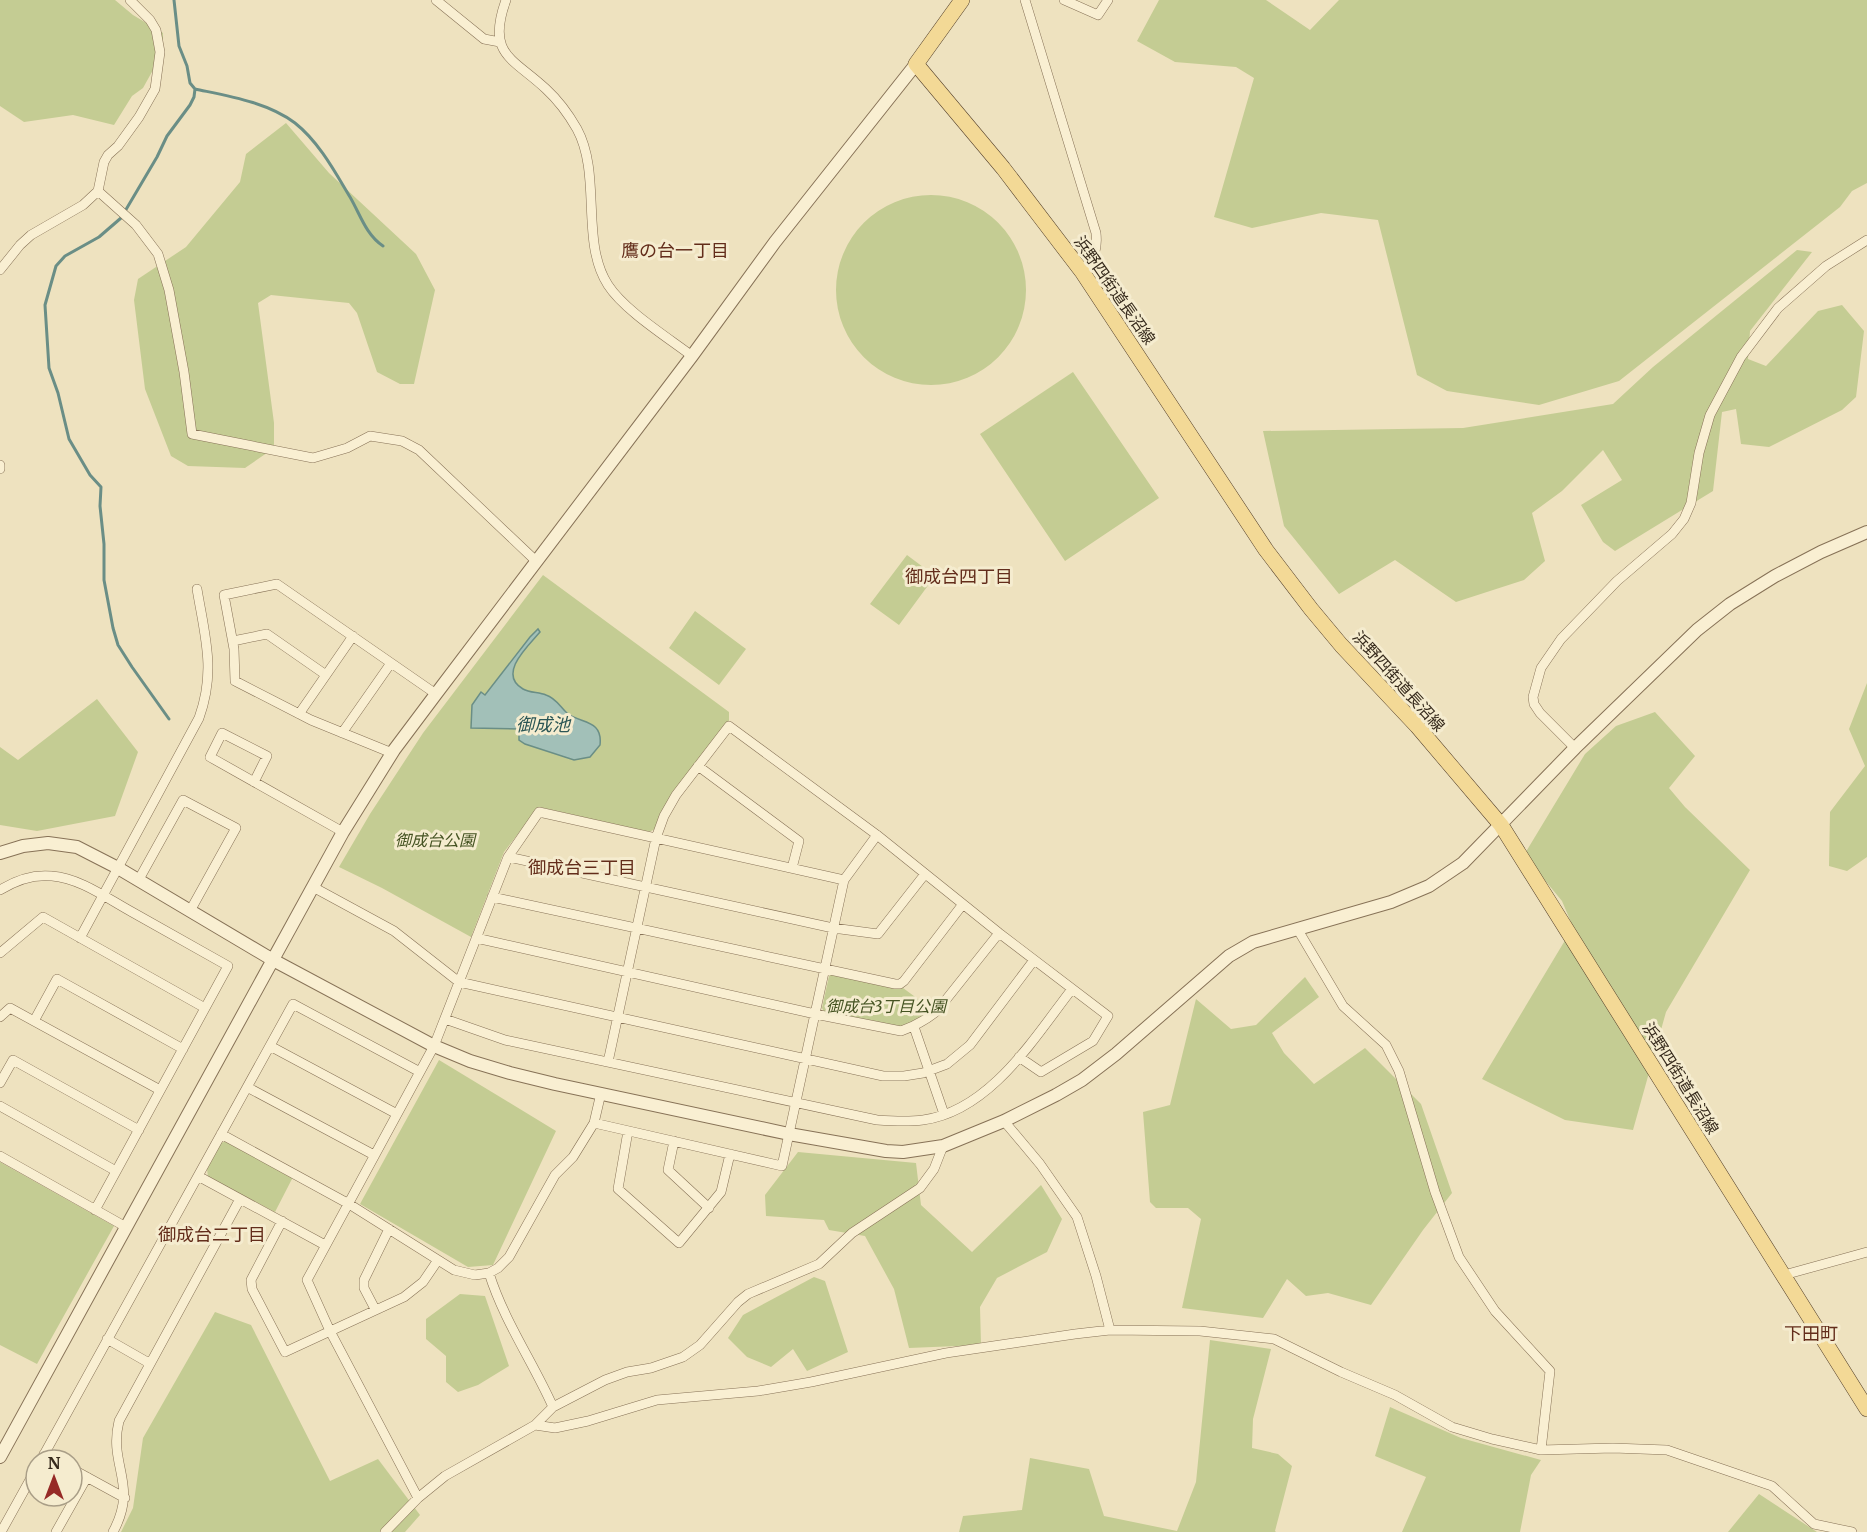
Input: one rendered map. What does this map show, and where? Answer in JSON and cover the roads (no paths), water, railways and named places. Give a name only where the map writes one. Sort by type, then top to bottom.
[{"type":"main road","points":[[916,64],[962,0]]},
{"type":"main road","name":"浜野四街道長沼線","points":[[916,64],[1002,168],[1083,273],[1266,550],[1311,609],[1341,645],[1417,726],[1501,825],[1867,1409]]},
{"type":"street","points":[[0,270],[31,235],[84,205],[98,190],[104,162],[139,117],[155,89],[160,52],[156,30],[150,20],[130,0]]},
{"type":"street","points":[[436,0],[484,39],[500,42]]},
{"type":"street","points":[[506,0],[500,42],[514,63],[546,88],[556,99],[578,131],[588,164],[597,260],[607,284],[622,303],[692,356]]},
{"type":"street","points":[[1025,0],[1096,233],[1095,255],[1083,273]]},
{"type":"street","points":[[1064,0],[1098,15],[1107,0]]},
{"type":"street","points":[[0,1457],[343,832],[392,753],[692,356],[775,242],[916,64]]},
{"type":"street","points":[[98,190],[136,225],[158,254],[169,290],[184,372],[192,434],[313,458],[347,448],[370,436],[402,441],[419,450],[536,561]]},
{"type":"street","points":[[1575,748],[1534,704],[1533,697],[1541,668],[1561,639],[1617,581],[1672,534],[1684,519],[1691,503],[1699,453],[1710,415],[1741,357],[1778,308],[1826,266],[1867,240]]},
{"type":"street","points":[[0,853],[23,846],[48,843],[77,847],[118,868],[273,960],[434,1046],[470,1061],[510,1073],[789,1134],[886,1151],[903,1152],[943,1146],[1004,1121],[1082,1080],[1116,1054],[1229,956],[1253,942],[1391,902],[1429,886],[1464,863],[1575,748],[1697,630],[1730,604],[1775,576],[1821,552],[1867,532]]},
{"type":"street","points":[[392,753],[299,714],[236,681],[233,641],[224,595],[277,584],[436,694]]},
{"type":"street","points":[[80,938],[198,718],[206,698],[208,666],[197,589]]},
{"type":"street","points":[[233,641],[267,634],[326,675]]},
{"type":"street","points":[[299,714],[353,636]]},
{"type":"street","points":[[342,733],[391,663]]},
{"type":"street","points":[[608,1062],[656,838],[664,816],[676,795],[729,726],[877,836],[1108,1016],[1093,1041],[1041,1072],[1019,1056]]},
{"type":"street","points":[[254,782],[267,756],[222,733],[210,757],[254,782],[343,832]]},
{"type":"street","points":[[698,766],[799,841],[792,868]]},
{"type":"street","points":[[138,881],[183,800],[236,828],[190,911]]},
{"type":"street","points":[[418,1498],[330,1331],[307,1280],[434,1046],[508,857],[539,812],[844,880]]},
{"type":"street","points":[[594,1123],[782,1166],[844,880],[877,836]]},
{"type":"street","points":[[508,857],[833,928],[878,934],[925,874]]},
{"type":"street","points":[[0,890],[21,879],[37,876],[54,876],[75,882],[228,966],[95,1210]]},
{"type":"street","points":[[313,887],[394,931],[459,982],[883,1076],[904,1076],[947,1064],[970,1046],[1034,960]]},
{"type":"street","points":[[492,897],[900,984],[963,904]]},
{"type":"street","points":[[0,952],[43,917],[206,1008]]},
{"type":"street","points":[[1298,930],[1343,1006],[1386,1045],[1399,1071],[1435,1192],[1459,1257],[1495,1311],[1550,1371],[1541,1450]]},
{"type":"street","points":[[476,938],[814,1014],[901,1031],[914,1027],[937,1011],[999,933]]},
{"type":"street","points":[[34,1021],[57,979],[183,1049]]},
{"type":"street","points":[[445,1019],[505,1040],[795,1103],[877,1120],[899,1122],[925,1120],[976,1099],[1000,1079],[1072,989]]},
{"type":"street","points":[[47,1448],[293,1004],[420,1072]]},
{"type":"street","points":[[0,1017],[10,1008],[160,1090]]},
{"type":"street","points":[[914,1027],[944,1114]]},
{"type":"street","points":[[270,1046],[397,1114]]},
{"type":"street","points":[[0,1083],[13,1060],[139,1130]]},
{"type":"street","points":[[247,1087],[374,1155]]},
{"type":"street","points":[[221,1134],[349,1204],[438,1260],[465,1274],[475,1275],[489,1273],[509,1257],[555,1175],[573,1157],[594,1123],[601,1093]]},
{"type":"street","points":[[0,1106],[116,1171]]},
{"type":"street","points":[[1004,1121],[1040,1164],[1077,1217],[1110,1330]]},
{"type":"street","points":[[628,1131],[618,1189],[679,1243],[721,1192],[730,1154]]},
{"type":"street","points":[[674,1141],[668,1170],[709,1208]]},
{"type":"street","points":[[385,1532],[418,1498],[444,1476],[535,1425],[553,1407],[604,1380],[683,1357],[700,1345],[748,1294],[819,1264],[852,1233],[920,1188],[934,1169],[943,1146]]},
{"type":"street","points":[[0,1156],[126,1227]]},
{"type":"street","points":[[198,1176],[325,1245]]},
{"type":"street","points":[[113,1532],[123,1511],[125,1498],[123,1478],[116,1453],[118,1421],[240,1199]]},
{"type":"street","points":[[282,1221],[251,1280],[252,1289],[285,1352],[404,1297],[423,1282],[438,1260]]},
{"type":"street","points":[[375,1309],[364,1287],[364,1280],[389,1229]]},
{"type":"street","points":[[1784,1275],[1867,1252]]},
{"type":"street","points":[[489,1273],[506,1318],[538,1374],[553,1407]]},
{"type":"street","points":[[535,1425],[555,1428],[588,1421],[657,1400],[758,1391],[946,1353],[1110,1330],[1200,1330],[1274,1339],[1341,1372],[1395,1395],[1452,1427],[1492,1439],[1541,1450],[1613,1448],[1667,1450],[1772,1486],[1814,1524],[1852,1532]]},
{"type":"street","points":[[107,1339],[149,1363]]},
{"type":"street","points":[[84,1475],[125,1498]]},
{"type":"street","points":[[56,1532],[87,1477]]},
{"type":"street","points":[[1,1532],[24,1491]]},
{"type":"water","name":"御成池","points":[[538,629],[540,632],[517,660],[513,676],[516,683],[523,689],[549,696],[567,713],[594,726],[600,737],[600,745],[590,757],[574,760],[525,744],[519,740],[519,729],[471,728],[472,705],[481,692],[485,695]]},
{"type":"waterway","points":[[174,0],[179,46],[187,66],[190,83],[195,89],[260,105],[295,123],[312,139],[326,158],[368,230],[383,246]]},
{"type":"waterway","points":[[169,719],[118,645],[104,580],[101,487],[90,475],[69,439],[58,393],[49,368],[45,305],[56,266],[65,256],[99,237],[121,218],[167,136],[190,105],[195,89]]},
{"type":"district","name":"鷹の台一丁目","points":[[675,250]]},
{"type":"district","name":"御成台四丁目","points":[[959,576]]},
{"type":"district","name":"御成台三丁目","points":[[582,867]]},
{"type":"district","name":"御成台二丁目","points":[[212,1234]]},
{"type":"district","name":"下田町","points":[[1811,1333]]},
{"type":"park label","name":"御成台公園","points":[[435,840]]},
{"type":"park label","name":"御成台3丁目公園","points":[[886,1006]]}]
